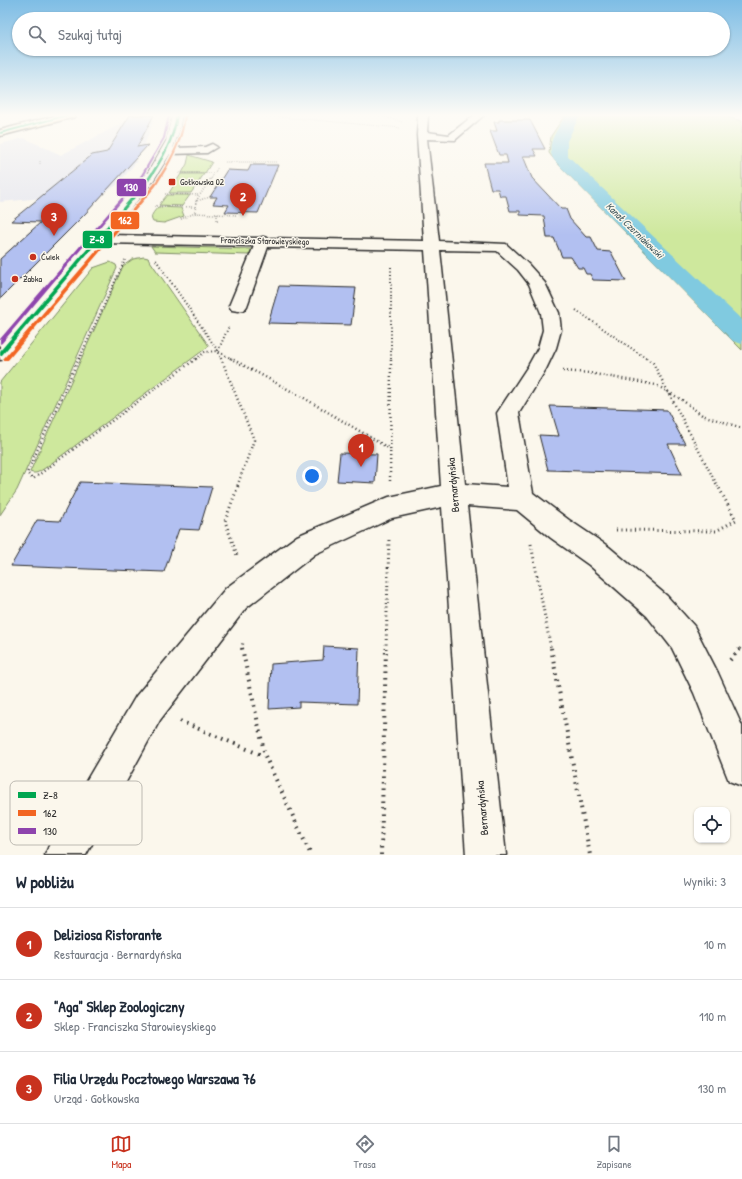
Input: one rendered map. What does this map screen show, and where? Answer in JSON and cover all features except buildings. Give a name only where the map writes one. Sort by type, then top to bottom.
[{"type":"street","points":[[0,354],[148,180],[164,155]]},
{"type":"street","name":"Bernardyńska","points":[[424,155],[486,855]]},
{"type":"street","name":"Franciszka Starowieyskiego","points":[[99,238],[136,245],[263,241],[502,247],[538,283],[548,306],[552,330],[547,348],[536,370],[508,413],[522,499]]},
{"type":"street","points":[[238,306],[263,241]]},
{"type":"street","points":[[107,781],[148,708],[236,598],[306,545],[389,508],[454,494],[522,499],[560,529],[599,556],[657,606],[683,636],[707,684],[742,768]]},
{"type":"street","points":[[65,855],[71,845]]},
{"type":"path","points":[[236,215],[195,213],[196,200],[221,162],[276,162]]},
{"type":"path","points":[[175,173],[214,173]]},
{"type":"path","points":[[161,194],[200,194]]},
{"type":"path","points":[[196,200],[210,197]]},
{"type":"path","points":[[151,206],[196,207]]},
{"type":"path","points":[[250,588],[225,521],[254,440],[218,352],[152,254],[136,245],[121,266],[27,473],[33,479],[205,352],[218,352],[304,398],[390,449]]},
{"type":"path","points":[[381,855],[390,449],[391,245]]},
{"type":"path","points":[[538,283],[653,363],[736,520],[716,531],[614,530]]},
{"type":"path","points":[[218,352],[238,306]]},
{"type":"path","points":[[536,370],[589,373],[656,385],[702,415],[742,428]]},
{"type":"path","points":[[522,499],[590,855]]},
{"type":"path","points":[[244,636],[242,651],[265,756],[311,855]]},
{"type":"path","points":[[148,708],[265,756]]},
{"type":"shaded area","points":[[0,155],[138,155],[134,161],[137,161],[117,185],[105,192],[0,202]]},
{"type":"green space","points":[[189,155],[212,162],[205,173],[182,173],[187,164]]},
{"type":"green space","points":[[551,155],[742,155],[742,350]]},
{"type":"green space","points":[[181,174],[204,174],[191,193],[169,193]]},
{"type":"green space","points":[[167,195],[190,195],[182,206],[159,205]]},
{"type":"green space","points":[[158,207],[181,208],[184,216],[164,223],[153,222],[152,216]]},
{"type":"green space","points":[[151,246],[253,249],[251,254],[248,255],[155,252]]},
{"type":"green space","points":[[144,257],[148,258],[209,346],[45,468],[36,473],[30,472],[123,266],[133,259]]},
{"type":"green space","points":[[110,262],[116,265],[117,268],[17,490],[0,515],[0,382],[93,268]]},
{"type":"waterway","name":"Kanał Czerniakowski","points":[[559,155],[742,335]]},
{"type":"transit line","name":"130","points":[[0,342],[142,175],[154,155]]},
{"type":"transit line","name":"Z-8","points":[[0,354],[148,180],[164,155]]},
{"type":"transit line","name":"162","points":[[6,359],[155,185],[172,155]]},
{"type":"place","name":"Gołkowska 02","points":[[172,182]]},
{"type":"place","name":"\"Aga\" Sklep Zoologiczny","points":[[243,216]]},
{"type":"place","name":"Filia Urzędu Pocztowego Warszawa 76","points":[[54,236]]},
{"type":"place","name":"Ćwiek","points":[[33,257]]},
{"type":"place","name":"Żabka","points":[[15,279]]},
{"type":"place","name":"Deliziosa Ristorante","points":[[361,467]]}]
